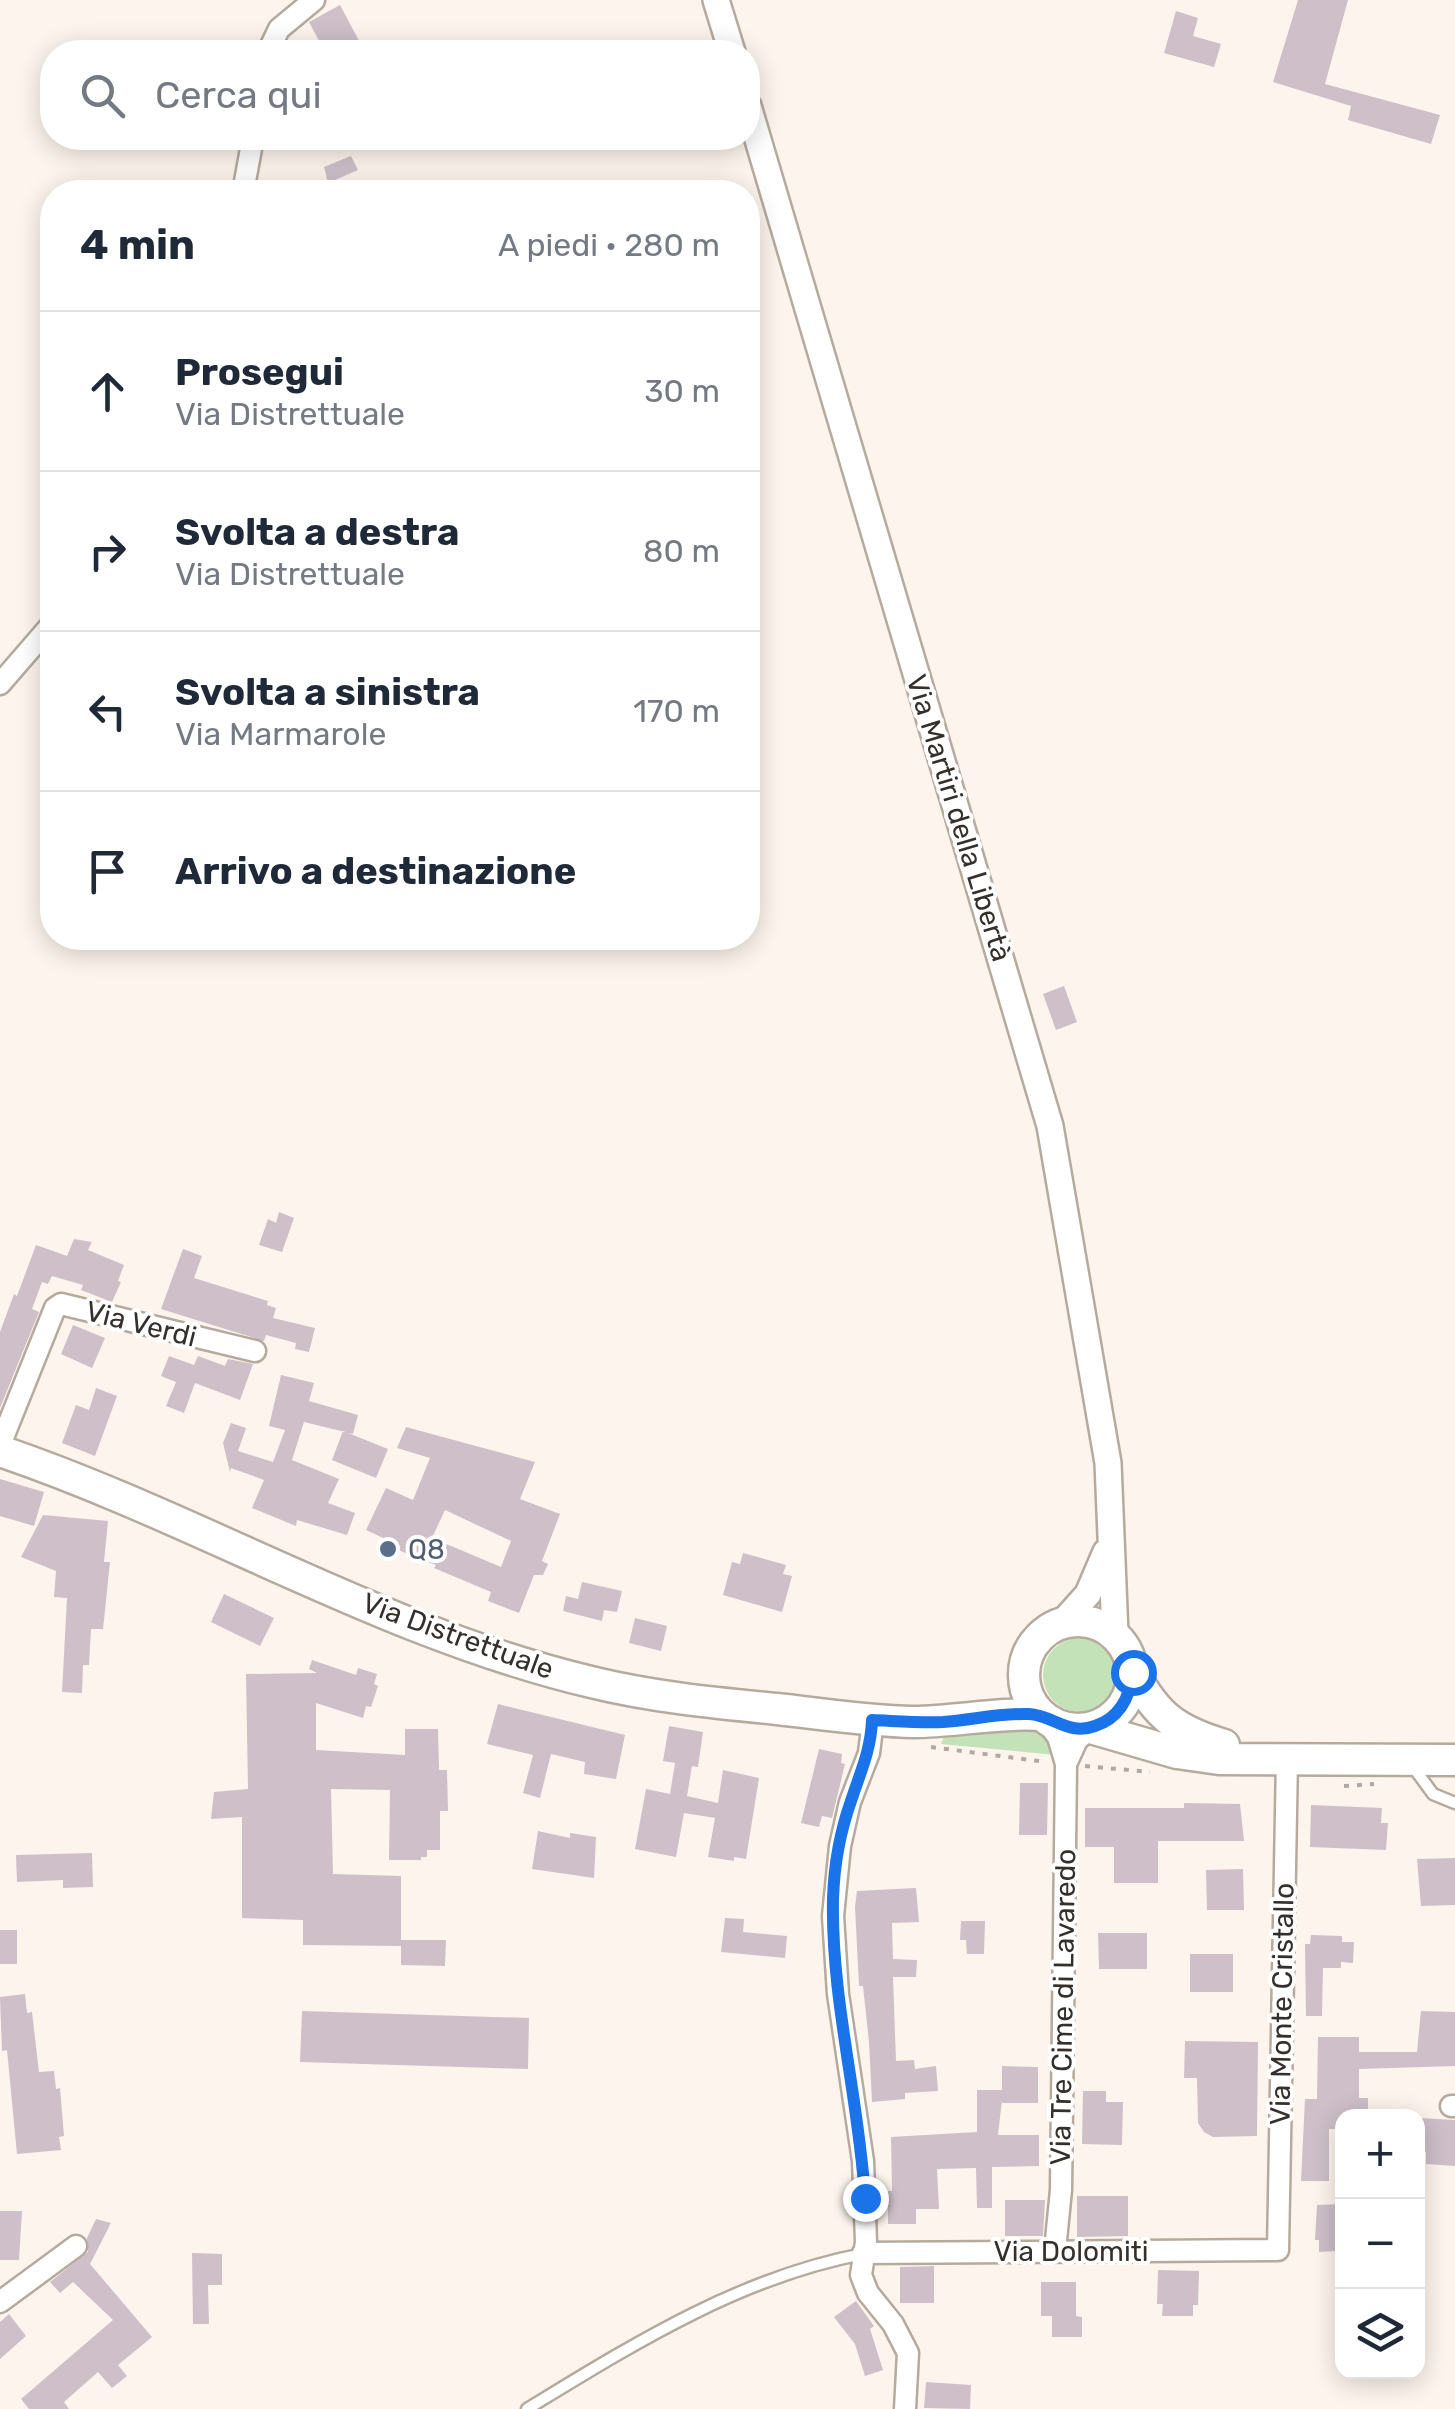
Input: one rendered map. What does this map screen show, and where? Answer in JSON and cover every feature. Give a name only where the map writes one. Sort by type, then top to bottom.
[{"type":"main road","name":"Via Distrettuale","points":[[0,1448],[113,1492],[392,1615],[541,1668],[647,1693],[872,1720],[935,1734],[1000,1714],[1041,1715],[1073,1729],[1091,1728],[1177,1753],[1219,1759],[1455,1760]]},
{"type":"main road","points":[[1062,1622],[1081,1620],[1099,1624],[1115,1634]]},
{"type":"main road","name":"Via Distrettuale","points":[[935,1734],[995,1694],[1025,1662],[1038,1637],[1062,1622]]},
{"type":"main road","name":"Via Distrettuale","points":[[1115,1634],[1154,1707],[1178,1729],[1278,1758]]},
{"type":"main road","points":[[1025,1662],[1026,1691],[1041,1715]]},
{"type":"main road","points":[[1091,1728],[1122,1708],[1133,1672]]},
{"type":"street","points":[[274,40],[279,30],[314,0]]},
{"type":"street","points":[[716,0],[728,40]]},
{"type":"street","name":"Via Martiri della Libertà","points":[[760,147],[1050,1126],[1108,1463],[1112,1508],[1109,1542]]},
{"type":"street","points":[[245,180],[250,150]]},
{"type":"street","points":[[0,684],[40,638]]},
{"type":"street","name":"Via Verdi","points":[[0,1448],[55,1308],[60,1304],[254,1351]]},
{"type":"street","points":[[1062,1622],[1088,1594],[1109,1542]]},
{"type":"street","points":[[1109,1542],[1115,1634]]},
{"type":"street","name":"Via Tre Cime di Lavaredo","points":[[1041,1715],[1058,1737],[1062,1764],[1061,2190],[1055,2250]]},
{"type":"street","points":[[872,1720],[869,1754],[845,1820],[833,1898],[838,1994],[862,2161],[866,2242],[860,2267],[864,2284],[893,2324],[908,2354],[905,2409]]},
{"type":"street","points":[[1062,1764],[1077,1740],[1091,1728]]},
{"type":"street","name":"Via Monte Cristallo","points":[[1278,1758],[1278,2250]]},
{"type":"street","points":[[0,2302],[76,2246]]},
{"type":"street","name":"Via Dolomiti","points":[[864,2254],[1278,2250]]},
{"type":"lane","points":[[1408,1759],[1433,1794],[1455,1803]]},
{"type":"lane","points":[[527,2409],[607,2360],[736,2292],[820,2262],[864,2254]]},
{"type":"path","points":[[935,1734],[1062,1764]]},
{"type":"green space","points":[[1080,1638],[1106,1649],[1117,1675],[1106,1701],[1080,1712],[1054,1701],[1043,1675],[1054,1649]]},
{"type":"green space","points":[[1028,1728],[1047,1737],[1056,1755],[941,1744],[944,1736]]},
{"type":"building","points":[[1298,0],[1348,0],[1325,84],[1440,115],[1431,144],[1348,120],[1351,106],[1273,82]]},
{"type":"building","points":[[340,5],[359,40],[319,40],[309,22]]},
{"type":"building","points":[[1176,11],[1198,18],[1193,36],[1221,44],[1214,67],[1164,53]]},
{"type":"building","points":[[351,156],[358,170],[327,180],[324,167]]},
{"type":"building","points":[[1064,986],[1077,1022],[1056,1030],[1043,994]]},
{"type":"building","points":[[279,1212],[294,1218],[282,1252],[259,1245],[268,1219],[276,1223]]},
{"type":"building","points":[[74,1239],[92,1242],[88,1250],[124,1265],[118,1281],[121,1282],[112,1302],[81,1290],[83,1285],[52,1276],[48,1284],[42,1282],[32,1309],[39,1312],[0,1408],[0,1332],[14,1294],[17,1296],[36,1245],[67,1256]]},
{"type":"building","points":[[183,1249],[202,1256],[194,1278],[268,1301],[267,1305],[276,1308],[273,1318],[315,1328],[309,1352],[295,1349],[296,1343],[266,1335],[264,1341],[161,1309]]},
{"type":"building","points":[[73,1325],[105,1338],[92,1368],[61,1354]]},
{"type":"building","points":[[169,1356],[194,1365],[198,1356],[225,1366],[228,1359],[253,1364],[240,1400],[195,1383],[184,1413],[166,1406],[176,1382],[161,1376]]},
{"type":"building","points":[[281,1375],[314,1383],[309,1401],[358,1415],[353,1434],[304,1422],[292,1460],[339,1479],[328,1503],[355,1513],[347,1535],[297,1520],[296,1526],[252,1508],[264,1480],[231,1468],[230,1472],[223,1443],[231,1423],[246,1428],[238,1451],[273,1462],[285,1430],[269,1426]]},
{"type":"building","points":[[96,1388],[117,1396],[95,1456],[62,1443],[76,1405],[89,1410]]},
{"type":"building","points":[[406,1427],[535,1462],[520,1499],[560,1514],[542,1561],[548,1564],[543,1575],[534,1575],[519,1613],[488,1601],[491,1592],[393,1548],[398,1545],[366,1530],[386,1488],[413,1500],[430,1458],[397,1448]],"holes":[[[445,1510],[511,1541],[501,1567],[432,1538]]]},
{"type":"building","points":[[343,1431],[388,1449],[376,1478],[332,1460]]},
{"type":"building","points":[[0,1479],[44,1492],[34,1526],[0,1516]]},
{"type":"building","points":[[43,1515],[108,1521],[104,1562],[110,1562],[103,1629],[91,1629],[89,1665],[83,1665],[82,1693],[62,1692],[67,1598],[54,1597],[56,1571],[21,1557]]},
{"type":"building","points":[[743,1553],[786,1565],[783,1574],[792,1576],[782,1612],[723,1595],[732,1562],[740,1564]]},
{"type":"building","points":[[582,1582],[622,1591],[617,1612],[604,1610],[602,1621],[563,1611],[566,1596],[578,1599]]},
{"type":"building","points":[[224,1594],[274,1618],[260,1646],[211,1622]]},
{"type":"building","points":[[635,1618],[667,1626],[661,1651],[629,1643]]},
{"type":"building","points":[[312,1660],[356,1675],[358,1668],[377,1674],[374,1684],[378,1686],[363,1718],[316,1703],[316,1750],[405,1755],[405,1729],[438,1729],[439,1770],[447,1770],[448,1811],[440,1811],[440,1850],[427,1850],[427,1857],[421,1860],[389,1860],[390,1790],[331,1789],[333,1874],[401,1876],[401,1940],[446,1940],[445,1966],[401,1965],[401,1946],[303,1945],[303,1920],[242,1918],[242,1817],[211,1819],[214,1792],[248,1789],[246,1674],[317,1673],[309,1669]]},
{"type":"building","points":[[498,1704],[625,1735],[616,1779],[584,1774],[585,1762],[551,1754],[540,1798],[523,1793],[533,1755],[487,1744]]},
{"type":"building","points":[[669,1726],[703,1732],[698,1767],[692,1766],[687,1796],[718,1803],[723,1770],[759,1778],[746,1859],[708,1857],[715,1818],[684,1813],[676,1857],[635,1849],[646,1789],[670,1794],[675,1763],[663,1761]]},
{"type":"building","points":[[819,1749],[842,1754],[841,1763],[845,1764],[832,1818],[822,1816],[819,1827],[801,1823]]},
{"type":"building","points":[[1020,1783],[1048,1783],[1047,1835],[1019,1835]]},
{"type":"building","points":[[1184,1803],[1240,1804],[1244,1841],[1158,1841],[1158,1883],[1114,1883],[1114,1847],[1085,1847],[1085,1808],[1184,1808]]},
{"type":"building","points":[[1311,1805],[1382,1808],[1381,1823],[1388,1823],[1386,1850],[1310,1847]]},
{"type":"building","points":[[538,1831],[570,1838],[570,1833],[596,1837],[594,1878],[532,1869]]},
{"type":"building","points":[[92,1853],[93,1887],[63,1888],[63,1880],[17,1882],[16,1855]]},
{"type":"building","points":[[1455,1858],[1455,1905],[1421,1906],[1417,1859]]},
{"type":"building","points":[[1243,1869],[1244,1910],[1207,1910],[1206,1870]]},
{"type":"building","points":[[916,1888],[919,1922],[892,1923],[893,1959],[917,1960],[916,1977],[893,1977],[896,2061],[914,2060],[915,2069],[936,2066],[938,2091],[905,2093],[905,2099],[872,2102],[863,1986],[859,1986],[857,1891]]},
{"type":"building","points":[[725,1918],[744,1919],[743,1932],[787,1936],[785,1958],[721,1952]]},
{"type":"building","points":[[961,1921],[985,1921],[984,1954],[967,1954],[966,1940],[960,1940]]},
{"type":"building","points":[[0,1930],[17,1930],[17,1964],[0,1964]]},
{"type":"building","points":[[1098,1933],[1147,1933],[1147,1969],[1099,1969]]},
{"type":"building","points":[[1311,1935],[1342,1936],[1342,1942],[1354,1942],[1353,1963],[1323,1968],[1322,2016],[1306,2016],[1305,1944],[1310,1944]]},
{"type":"building","points":[[1190,1954],[1233,1954],[1233,1992],[1190,1992]]},
{"type":"building","points":[[25,1994],[27,2013],[32,2012],[39,2072],[54,2071],[56,2089],[60,2088],[64,2136],[59,2137],[61,2150],[17,2154],[7,2050],[2,2051],[0,1997]]},
{"type":"building","points":[[302,2011],[529,2018],[528,2069],[300,2062]]},
{"type":"building","points":[[1421,2011],[1455,2012],[1455,2066],[1359,2069],[1359,2098],[1368,2098],[1368,2109],[1335,2109],[1335,2129],[1329,2129],[1329,2181],[1301,2181],[1305,2099],[1317,2099],[1318,2037],[1359,2037],[1359,2052],[1417,2052]]},
{"type":"building","points":[[1185,2041],[1258,2042],[1257,2136],[1213,2137],[1204,2132],[1198,2123],[1197,2078],[1184,2078]]},
{"type":"building","points":[[1002,2066],[1038,2067],[1038,2103],[1002,2100],[998,2135],[1039,2135],[1039,2166],[992,2167],[992,2208],[977,2208],[976,2168],[937,2169],[939,2209],[916,2209],[916,2224],[888,2224],[891,2137],[977,2132],[977,2090],[1002,2090]]},
{"type":"building","points":[[1083,2091],[1106,2091],[1106,2102],[1123,2102],[1122,2145],[1082,2144]]},
{"type":"building","points":[[1425,2118],[1455,2120],[1455,2166],[1426,2164]]},
{"type":"building","points":[[1077,2196],[1128,2196],[1128,2236],[1077,2237]]},
{"type":"building","points":[[1005,2200],[1045,2200],[1043,2236],[1005,2236]]},
{"type":"building","points":[[1335,2204],[1335,2251],[1319,2252],[1319,2240],[1315,2240],[1317,2205]]},
{"type":"building","points":[[0,2211],[22,2211],[19,2260],[0,2260]]},
{"type":"building","points":[[96,2219],[111,2223],[90,2264],[152,2337],[118,2365],[127,2376],[112,2388],[98,2372],[64,2402],[69,2409],[29,2409],[21,2399],[113,2320],[73,2282],[60,2293],[50,2282],[88,2252],[87,2238]]},
{"type":"building","points":[[192,2253],[222,2254],[222,2285],[208,2285],[209,2324],[193,2324]]},
{"type":"building","points":[[934,2266],[934,2303],[900,2303],[900,2267]]},
{"type":"building","points":[[1158,2270],[1199,2271],[1198,2305],[1193,2305],[1193,2316],[1162,2316],[1163,2304],[1157,2304]]},
{"type":"building","points":[[1041,2282],[1076,2282],[1076,2316],[1082,2317],[1082,2337],[1052,2337],[1052,2316],[1041,2316]]},
{"type":"building","points":[[856,2301],[874,2326],[870,2329],[883,2370],[865,2376],[855,2344],[834,2317]]},
{"type":"building","points":[[9,2314],[26,2336],[0,2359],[0,2322]]},
{"type":"building","points":[[926,2382],[971,2385],[970,2409],[924,2408]]},
{"type":"place","name":"Q8","points":[[388,1549]]},
{"type":"route","points":[[865,2198],[838,1994],[833,1898],[845,1820],[869,1754],[872,1720],[943,1722],[1027,1714],[1041,1715],[1073,1729],[1091,1728],[1122,1708],[1133,1672]]}]
